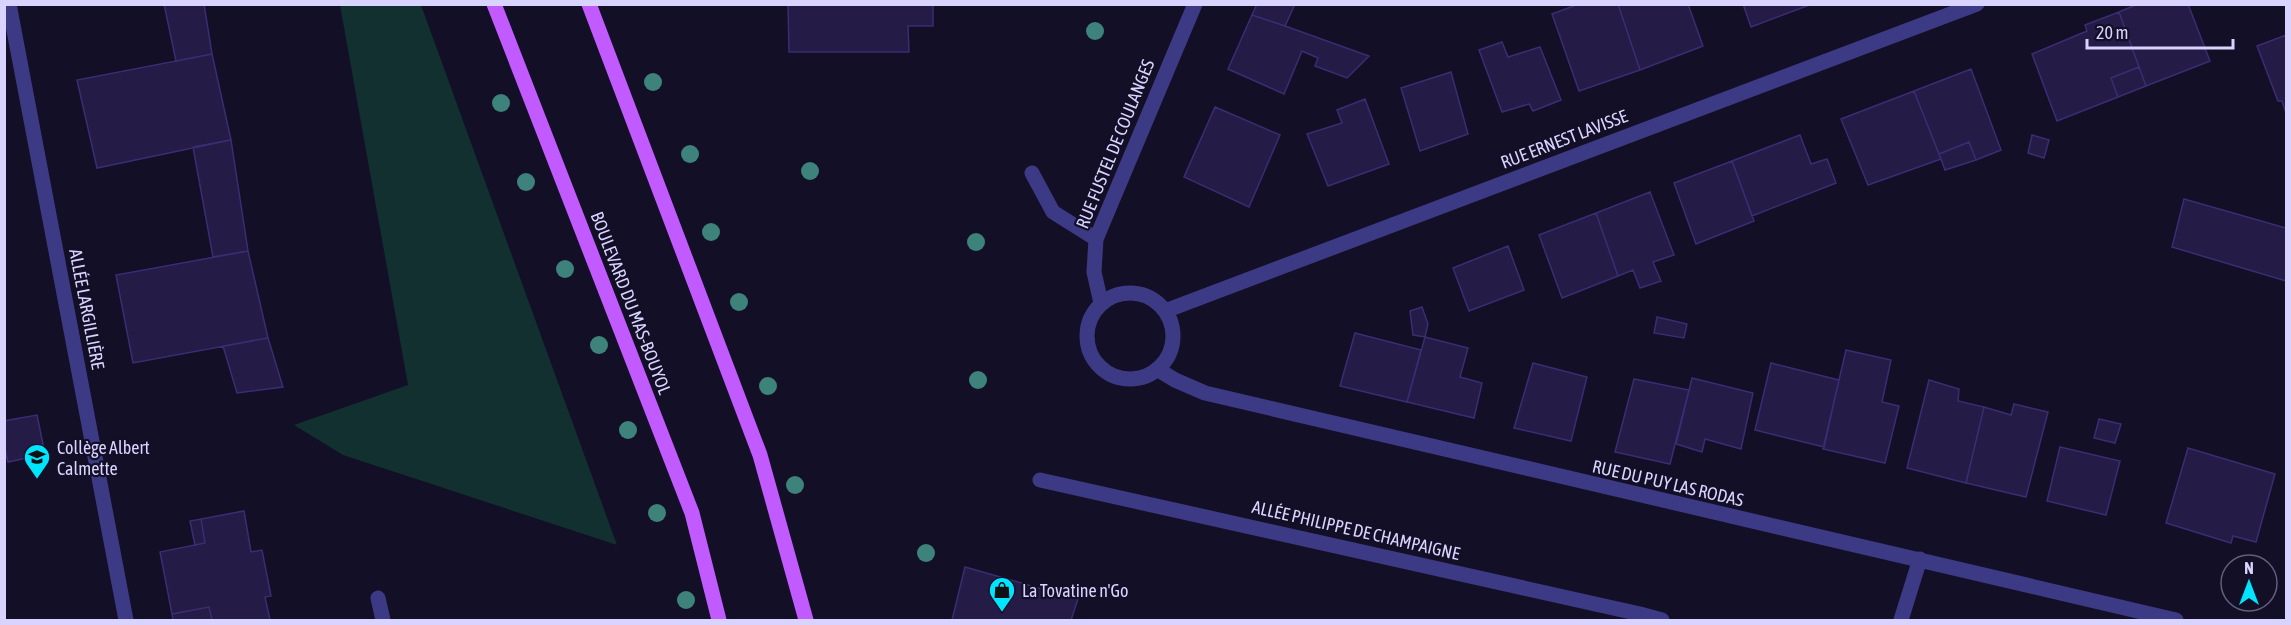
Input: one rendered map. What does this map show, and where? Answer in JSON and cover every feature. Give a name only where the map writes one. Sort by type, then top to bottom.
[{"type":"main road","name":"BOULEVARD DU MAS-BOUYOL","points":[[494,4],[692,513],[720,621]]},
{"type":"main road","points":[[589,4],[760,455],[806,621]]},
{"type":"street","name":"ALLÉE LARGILLIÈRE","points":[[9,4],[126,621]]},
{"type":"street","name":"RUE FUSTEL DE COULANGES","points":[[1101,303],[1094,273],[1096,239],[1195,4]]},
{"type":"street","name":"RUE ERNEST LAVISSE","points":[[1165,311],[1977,4]]},
{"type":"street","points":[[1032,173],[1053,212],[1096,239]]},
{"type":"street","points":[[1135,294],[1155,300],[1165,311],[1171,322],[1172,342],[1166,359],[1157,369],[1146,376],[1133,379],[1107,372],[1097,363],[1090,352],[1087,339],[1088,325],[1093,313],[1101,303],[1113,295],[1135,294]]},
{"type":"street","name":"RUE DU PUY LAS RODAS","points":[[1157,369],[1175,381],[1205,393],[1825,540],[1920,559],[2176,621]]},
{"type":"street","name":"ALLÉE PHILIPPE DE CHAMPAIGNE","points":[[1040,480],[1629,611],[1662,621]]},
{"type":"street","points":[[1901,621],[1920,559]]},
{"type":"street","points":[[378,598],[383,621]]},
{"type":"green space","points":[[340,5],[421,5],[617,545],[343,455],[294,425],[408,385]]},
{"type":"building","points":[[164,4],[204,4],[212,54],[176,61]]},
{"type":"building","points":[[788,4],[933,4],[933,26],[908,26],[909,52],[789,52]]},
{"type":"building","points":[[1257,4],[1295,4],[1285,26],[1252,15]]},
{"type":"building","points":[[1579,4],[1618,4],[1640,70],[1579,91],[1552,14]]},
{"type":"building","points":[[1618,4],[1688,4],[1703,46],[1640,70]]},
{"type":"building","points":[[1743,4],[1812,4],[1751,27]]},
{"type":"building","points":[[2138,4],[2188,4],[2210,61],[2146,86],[2119,12]]},
{"type":"building","points":[[2119,12],[2139,67],[2111,78],[2118,97],[2057,121],[2032,54],[2087,31],[2085,25]]},
{"type":"building","points":[[1252,15],[1369,56],[1347,78],[1315,66],[1318,58],[1302,51],[1284,94],[1228,69]]},
{"type":"building","points":[[2286,35],[2286,113],[2282,101],[2278,101],[2257,46]]},
{"type":"building","points":[[1502,42],[1508,57],[1540,47],[1561,100],[1533,111],[1529,104],[1502,112],[1479,50]]},
{"type":"building","points":[[212,54],[231,140],[97,168],[77,80]]},
{"type":"building","points":[[2139,67],[2146,86],[2118,97],[2111,78]]},
{"type":"building","points":[[1971,69],[2001,150],[1976,160],[1969,142],[1939,154],[1914,91]]},
{"type":"building","points":[[1451,72],[1468,134],[1420,151],[1401,88]]},
{"type":"building","points":[[1914,91],[1941,159],[1868,185],[1841,119]]},
{"type":"building","points":[[1365,99],[1389,164],[1328,186],[1307,134],[1342,123],[1337,110]]},
{"type":"building","points":[[1215,107],[1280,135],[1249,207],[1184,177]]},
{"type":"building","points":[[1800,135],[1811,164],[1827,159],[1836,183],[1752,216],[1732,161]]},
{"type":"building","points":[[2032,135],[2049,140],[2044,158],[2028,153]]},
{"type":"building","points":[[231,140],[248,251],[213,257],[193,147]]},
{"type":"building","points":[[1969,142],[1976,160],[1945,170],[1939,154]]},
{"type":"building","points":[[1732,161],[1754,221],[1696,244],[1674,183]]},
{"type":"building","points":[[1650,192],[1674,255],[1653,262],[1661,281],[1640,288],[1633,270],[1618,276],[1596,213]]},
{"type":"building","points":[[2184,199],[2286,228],[2286,281],[2172,247]]},
{"type":"building","points":[[1596,213],[1618,276],[1562,298],[1539,235]]},
{"type":"building","points":[[1508,246],[1524,290],[1469,311],[1453,268]]},
{"type":"building","points":[[248,251],[268,338],[133,363],[116,275]]},
{"type":"building","points":[[1422,307],[1428,324],[1425,337],[1413,335],[1410,311]]},
{"type":"building","points":[[1657,317],[1687,324],[1684,338],[1654,333]]},
{"type":"building","points":[[1355,333],[1421,350],[1407,402],[1340,386]]},
{"type":"building","points":[[1425,337],[1468,348],[1460,377],[1482,383],[1474,418],[1407,402]]},
{"type":"building","points":[[268,338],[283,387],[237,393],[223,346]]},
{"type":"building","points":[[1846,350],[1891,360],[1882,402],[1899,406],[1885,463],[1823,449]]},
{"type":"building","points":[[1533,363],[1587,377],[1571,441],[1514,428]]},
{"type":"building","points":[[1771,363],[1839,380],[1824,447],[1755,430]]},
{"type":"building","points":[[1692,378],[1753,393],[1741,449],[1705,439],[1702,452],[1676,444]]},
{"type":"building","points":[[1634,379],[1689,390],[1670,464],[1615,452]]},
{"type":"building","points":[[1929,380],[1959,389],[1958,401],[1984,407],[1966,483],[1907,468]]},
{"type":"building","points":[[2014,404],[2048,412],[2026,497],[1966,483],[1984,407],[2011,415]]},
{"type":"building","points":[[37,415],[45,454],[8,462],[4,445],[4,421]]},
{"type":"building","points":[[2099,419],[2121,424],[2115,443],[2094,438]]},
{"type":"building","points":[[2060,447],[2120,461],[2106,515],[2047,501]]},
{"type":"building","points":[[2188,448],[2275,474],[2256,542],[2233,536],[2231,543],[2166,523]]},
{"type":"building","points":[[244,511],[251,552],[262,550],[271,596],[265,597],[270,620],[212,620],[209,607],[172,614],[160,552],[205,543],[201,519]]},
{"type":"building","points":[[201,519],[205,543],[195,545],[190,521]]},
{"type":"building","points":[[965,567],[1078,599],[1071,620],[952,620]]},
{"type":"building","points":[[209,607],[212,620],[173,620],[172,614]]},
{"type":"place","name":"Collège Albert Calmette","points":[[37,480]]},
{"type":"place","name":"La Tovatine n'Go","points":[[1002,613]]}]
